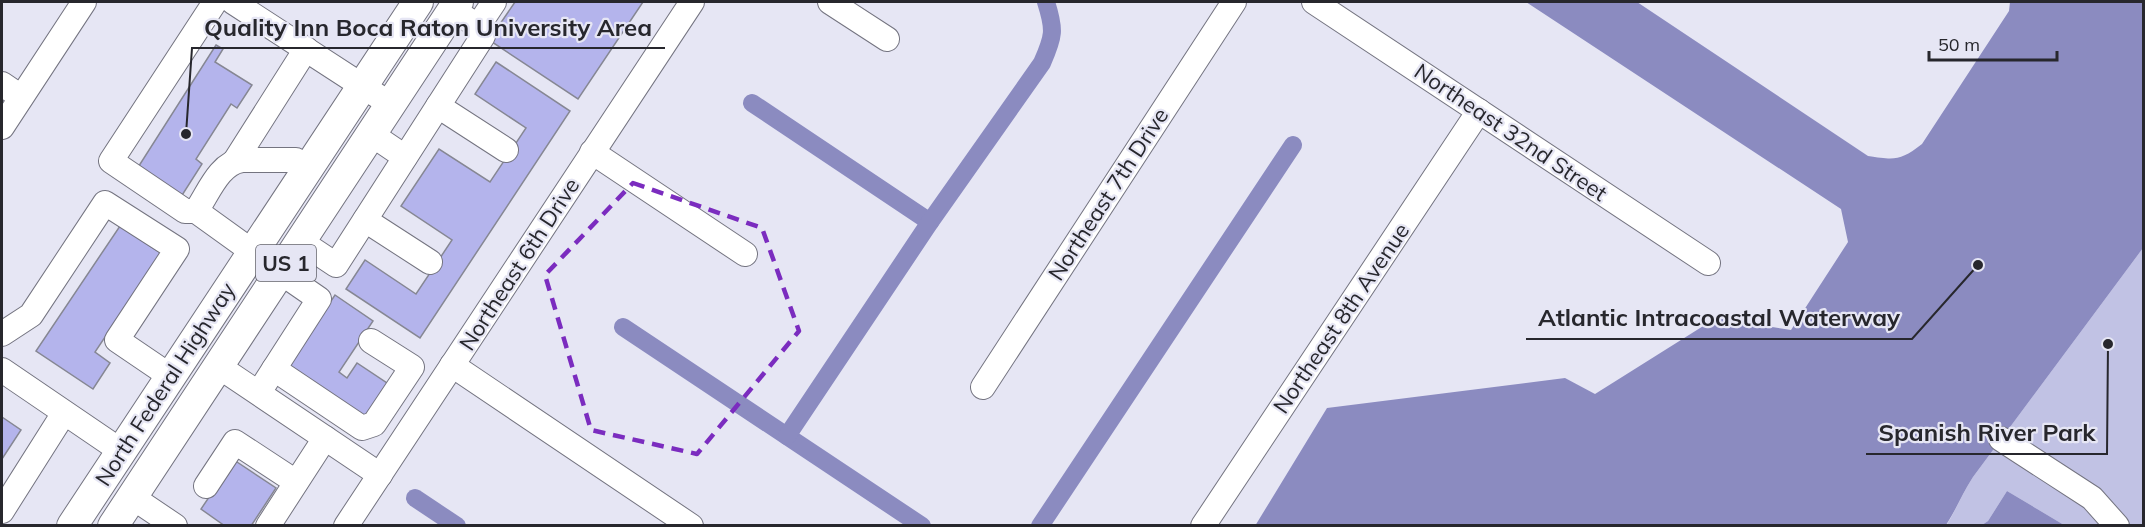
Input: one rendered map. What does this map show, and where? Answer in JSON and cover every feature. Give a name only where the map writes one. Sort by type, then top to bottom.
[{"type":"main road","name":"North Federal Highway","points":[[72,525],[418,2]]},
{"type":"main road","name":"North Federal Highway","points":[[113,525],[456,6]]},
{"type":"street","points":[[2,127],[11,91],[84,2]]},
{"type":"street","points":[[215,2],[111,161],[186,211],[196,211],[253,252]]},
{"type":"street","points":[[233,2],[390,104]]},
{"type":"street","points":[[478,26],[494,2]]},
{"type":"street","name":"Northeast 6th Drive","points":[[346,525],[692,2]]},
{"type":"street","points":[[830,2],[886,39]]},
{"type":"street","name":"Northeast 7th Drive","points":[[983,387],[1234,2]]},
{"type":"street","name":"Northeast 32nd Street","points":[[1314,2],[1708,263]]},
{"type":"street","points":[[300,241],[336,265],[483,36],[478,26],[456,6]]},
{"type":"street","points":[[196,211],[221,172],[235,161],[306,50]]},
{"type":"street","points":[[438,106],[506,150]]},
{"type":"street","name":"Northeast 8th Avenue","points":[[1203,525],[1479,111]]},
{"type":"street","points":[[371,135],[405,157]]},
{"type":"street","points":[[592,153],[745,254]]},
{"type":"street","points":[[235,161],[296,159],[308,168]]},
{"type":"street","points":[[2,334],[31,315],[105,203],[177,249],[117,340],[170,376]]},
{"type":"street","points":[[364,220],[430,262]]},
{"type":"street","points":[[259,394],[319,299],[280,272]]},
{"type":"street","points":[[274,369],[362,428],[374,424],[412,367],[371,341]]},
{"type":"street","points":[[452,365],[692,525]]},
{"type":"street","points":[[218,366],[380,475]]},
{"type":"street","points":[[2,370],[121,451]]},
{"type":"street","points":[[2,511],[64,413]]},
{"type":"street","points":[[268,525],[296,482],[333,443],[356,424]]},
{"type":"street","points":[[2001,439],[2092,498],[2117,525]]},
{"type":"street","points":[[206,486],[235,442],[296,482]]},
{"type":"street","points":[[132,497],[163,522]]},
{"type":"highlighted area","points":[[633,183],[762,228],[799,331],[697,454],[591,430],[545,275]]},
{"type":"shaded area","points":[[1526,2],[1637,2],[1868,156],[1897,158],[1908,154],[1922,144],[2009,11],[2010,2],[2143,2],[2143,248],[1973,477],[1946,525],[1255,526],[1327,408],[1565,378],[1595,394],[1716,318],[1791,330],[1848,242],[1841,209]]},
{"type":"shaded area","points":[[2143,248],[2143,525],[2064,525],[2007,491],[1988,521],[1982,525],[1946,526],[1973,477]]},
{"type":"shaded area","points":[[2007,491],[2064,525],[1982,525],[1988,521]]},
{"type":"building","points":[[515,2],[643,2],[578,99],[489,40]]},
{"type":"building","points":[[216,45],[223,49],[215,62],[252,85],[237,108],[231,104],[196,159],[202,164],[179,200],[135,172]]},
{"type":"building","points":[[496,62],[570,111],[420,338],[346,289],[365,260],[416,294],[452,240],[401,206],[439,149],[490,182],[526,128],[475,94]]},
{"type":"building","points":[[120,226],[161,253],[95,352],[110,363],[93,389],[36,351]]},
{"type":"building","points":[[335,295],[373,321],[339,372],[347,378],[357,363],[390,385],[366,421],[286,368]]},
{"type":"building","points":[[2,417],[21,430],[2,459]]},
{"type":"building","points":[[234,460],[276,488],[251,526],[225,526],[201,509]]},
{"type":"waterway","points":[[787,436],[930,222],[1042,63],[1052,33],[1046,2]]},
{"type":"waterway","points":[[752,103],[930,222]]},
{"type":"waterway","points":[[1040,526],[1293,145]]},
{"type":"waterway","points":[[623,327],[922,526]]},
{"type":"waterway","points":[[415,498],[457,526]]},
{"type":"place","name":"Quality Inn Boca Raton University Area","points":[[186,134]]},
{"type":"place","name":"Atlantic Intracoastal Waterway","points":[[1978,265]]},
{"type":"place","name":"Spanish River Park","points":[[2108,344]]}]
